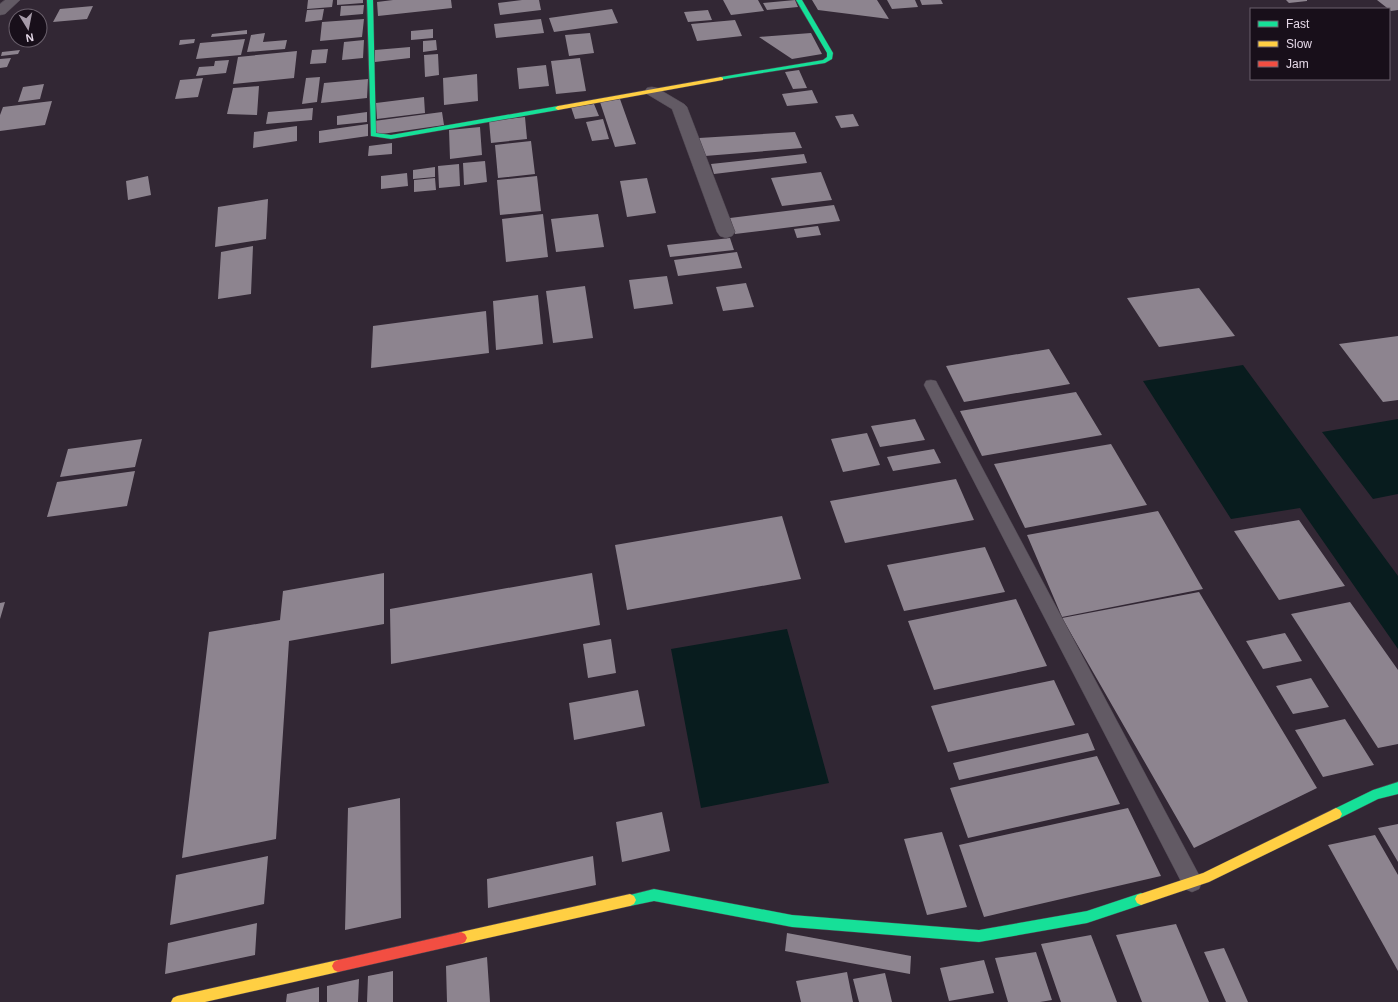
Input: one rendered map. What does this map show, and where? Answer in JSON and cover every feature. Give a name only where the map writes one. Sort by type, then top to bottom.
[{"type":"street","points":[[0,12],[13,0]]},
{"type":"street","points":[[370,0],[371,66],[373,80],[373,135],[391,137],[825,61],[830,58],[830,53],[799,0]]},
{"type":"street","points":[[652,91],[679,107],[726,232]]},
{"type":"street","points":[[177,1002],[654,895],[792,922],[979,936],[1087,917],[1205,878],[1377,794],[1398,788]]},
{"type":"lane","points":[[931,385],[1192,882]]},
{"type":"shaded area","points":[[1243,365],[1398,576],[1398,649],[1300,508],[1231,519],[1143,381]]},
{"type":"shaded area","points":[[1398,419],[1398,494],[1373,499],[1322,432]]},
{"type":"shaded area","points":[[787,629],[829,783],[701,808],[671,649]]},
{"type":"building","points":[[308,0],[333,0],[332,7],[307,9]]},
{"type":"building","points":[[337,0],[363,0],[363,3],[337,5]]},
{"type":"building","points":[[393,0],[451,0],[452,8],[378,16],[377,2]]},
{"type":"building","points":[[522,0],[539,0],[541,10],[500,15],[498,3]]},
{"type":"building","points":[[723,0],[758,0],[764,11],[731,15]]},
{"type":"building","points":[[795,0],[798,7],[767,10],[763,3]]},
{"type":"building","points":[[812,0],[877,0],[889,19],[818,10]]},
{"type":"building","points":[[887,0],[915,0],[918,7],[892,9]]},
{"type":"building","points":[[920,0],[941,0],[943,4],[922,5]]},
{"type":"building","points":[[1286,0],[1307,0],[1307,1],[1289,3]]},
{"type":"building","points":[[1377,0],[1398,0],[1398,10],[1391,11],[1390,8],[1387,8]]},
{"type":"building","points":[[364,5],[363,14],[340,16],[341,6]]},
{"type":"building","points":[[93,6],[87,19],[53,22],[60,9]]},
{"type":"building","points":[[324,9],[322,20],[305,22],[307,10]]},
{"type":"building","points":[[612,9],[618,23],[554,32],[549,18]]},
{"type":"building","points":[[708,10],[712,20],[688,22],[684,12]]},
{"type":"building","points":[[364,19],[362,37],[320,41],[322,22]]},
{"type":"building","points":[[541,19],[544,33],[496,38],[494,24]]},
{"type":"building","points":[[735,20],[742,36],[697,41],[691,24]]},
{"type":"building","points":[[433,29],[433,38],[411,40],[411,31]]},
{"type":"building","points":[[247,30],[247,34],[211,37],[212,34]]},
{"type":"building","points":[[265,33],[263,42],[287,40],[285,49],[247,52],[251,35]]},
{"type":"building","points":[[590,33],[594,53],[569,56],[565,35]]},
{"type":"building","points":[[811,33],[822,54],[792,59],[759,37]]},
{"type":"building","points":[[195,39],[194,43],[179,45],[180,40]]},
{"type":"building","points":[[245,39],[241,55],[196,59],[200,43]]},
{"type":"building","points":[[364,40],[363,58],[342,60],[344,42]]},
{"type":"building","points":[[436,40],[437,50],[423,52],[423,41]]},
{"type":"building","points":[[410,47],[410,58],[375,62],[375,50]]},
{"type":"building","points":[[328,49],[326,63],[310,64],[312,50]]},
{"type":"building","points":[[20,50],[18,54],[1,56],[2,52]]},
{"type":"building","points":[[297,51],[294,78],[233,84],[238,57]]},
{"type":"building","points":[[438,54],[439,75],[425,77],[424,55]]},
{"type":"building","points":[[11,58],[7,67],[0,68],[0,59]]},
{"type":"building","points":[[580,58],[586,91],[556,94],[551,61]]},
{"type":"building","points":[[229,60],[226,73],[196,76],[199,67],[214,66],[215,61]]},
{"type":"building","points":[[546,65],[549,86],[519,89],[517,68]]},
{"type":"building","points":[[799,70],[807,88],[793,89],[785,72]]},
{"type":"building","points":[[477,74],[478,101],[444,105],[443,78]]},
{"type":"building","points":[[320,77],[317,102],[302,104],[306,78]]},
{"type":"building","points":[[203,78],[198,97],[175,99],[180,80]]},
{"type":"building","points":[[368,79],[367,98],[321,103],[324,83]]},
{"type":"building","points":[[44,84],[40,99],[18,102],[23,87]]},
{"type":"building","points":[[259,86],[257,115],[227,114],[233,88]]},
{"type":"building","points":[[812,90],[818,103],[787,106],[782,94]]},
{"type":"building","points":[[424,97],[425,113],[377,119],[376,103]]},
{"type":"building","points":[[620,99],[636,144],[615,147],[600,102]]},
{"type":"building","points":[[52,101],[45,125],[0,131],[0,115],[3,107]]},
{"type":"building","points":[[594,104],[599,116],[575,119],[571,107]]},
{"type":"building","points":[[313,108],[312,120],[266,124],[268,112]]},
{"type":"building","points":[[367,112],[367,122],[337,125],[337,116]]},
{"type":"building","points":[[442,112],[444,125],[375,135],[374,121]]},
{"type":"building","points":[[853,114],[859,126],[841,128],[835,116]]},
{"type":"building","points":[[525,117],[527,139],[491,143],[489,121]]},
{"type":"building","points":[[603,119],[609,139],[592,141],[586,122]]},
{"type":"building","points":[[368,124],[368,136],[319,143],[319,131]]},
{"type":"building","points":[[297,126],[297,141],[253,148],[254,132]]},
{"type":"building","points":[[480,127],[482,155],[450,159],[449,130]]},
{"type":"building","points":[[795,132],[802,148],[705,156],[699,138]]},
{"type":"building","points":[[531,141],[535,174],[498,178],[495,145]]},
{"type":"building","points":[[392,143],[392,154],[368,156],[369,146]]},
{"type":"building","points":[[804,154],[807,163],[714,174],[711,164]]},
{"type":"building","points":[[485,161],[487,182],[464,185],[463,163]]},
{"type":"building","points":[[459,164],[460,186],[439,188],[438,166]]},
{"type":"building","points":[[435,167],[435,177],[413,179],[413,170]]},
{"type":"building","points":[[821,172],[832,200],[782,206],[771,178]]},
{"type":"building","points":[[407,173],[408,186],[381,189],[381,176]]},
{"type":"building","points":[[148,176],[151,195],[128,200],[126,181]]},
{"type":"building","points":[[537,176],[541,211],[500,215],[497,180]]},
{"type":"building","points":[[435,178],[436,190],[414,192],[414,180]]},
{"type":"building","points":[[647,178],[656,213],[627,217],[620,181]]},
{"type":"building","points":[[268,199],[266,239],[215,247],[218,207]]},
{"type":"building","points":[[834,205],[840,221],[735,234],[730,218]]},
{"type":"building","points":[[543,214],[548,257],[506,262],[502,219]]},
{"type":"building","points":[[598,214],[604,247],[556,252],[551,219]]},
{"type":"building","points":[[818,226],[821,235],[797,238],[794,229]]},
{"type":"building","points":[[730,238],[734,250],[670,257],[667,245]]},
{"type":"building","points":[[253,246],[251,294],[218,299],[221,252]]},
{"type":"building","points":[[737,252],[742,268],[678,276],[674,260]]},
{"type":"building","points":[[667,276],[673,304],[634,309],[629,280]]},
{"type":"building","points":[[746,283],[754,307],[723,311],[716,287]]},
{"type":"building","points":[[585,286],[593,338],[553,343],[546,291]]},
{"type":"building","points":[[1199,288],[1235,336],[1159,347],[1127,298]]},
{"type":"building","points":[[538,295],[543,344],[496,350],[493,301]]},
{"type":"building","points":[[486,311],[489,353],[371,368],[373,326]]},
{"type":"building","points":[[1398,336],[1398,400],[1383,402],[1339,344]]},
{"type":"building","points":[[1049,349],[1070,384],[964,402],[946,366]]},
{"type":"building","points":[[1076,392],[1102,435],[982,456],[960,411]]},
{"type":"building","points":[[915,419],[925,440],[880,447],[871,426]]},
{"type":"building","points":[[867,433],[880,465],[843,472],[831,439]]},
{"type":"building","points":[[142,439],[135,467],[60,477],[68,449]]},
{"type":"building","points":[[1111,444],[1147,505],[1025,528],[994,464]]},
{"type":"building","points":[[934,449],[941,463],[893,471],[887,457]]},
{"type":"building","points":[[135,471],[127,506],[47,517],[57,482]]},
{"type":"building","points":[[956,479],[974,520],[845,543],[830,501]]},
{"type":"building","points":[[1158,511],[1203,589],[1062,617],[1027,535]]},
{"type":"building","points":[[782,516],[801,579],[627,610],[615,545]]},
{"type":"building","points":[[1299,520],[1345,586],[1279,600],[1234,531]]},
{"type":"building","points":[[985,547],[1005,592],[904,611],[887,565]]},
{"type":"building","points":[[384,573],[384,624],[289,641],[276,839],[182,858],[209,632],[280,620],[283,591]]},
{"type":"building","points":[[592,573],[600,625],[391,664],[390,609]]},
{"type":"building","points":[[1199,592],[1317,788],[1194,848],[1062,618]]},
{"type":"building","points":[[1016,599],[1047,666],[934,690],[908,621]]},
{"type":"building","points":[[5,602],[0,619],[0,603]]},
{"type":"building","points":[[1350,602],[1398,670],[1398,744],[1378,748],[1291,614]]},
{"type":"building","points":[[1285,633],[1302,661],[1263,669],[1246,641]]},
{"type":"building","points":[[611,639],[616,673],[588,678],[583,644]]},
{"type":"building","points":[[1311,678],[1329,707],[1293,714],[1276,686]]},
{"type":"building","points":[[1054,680],[1075,725],[948,752],[931,706]]},
{"type":"building","points":[[638,690],[645,726],[574,740],[569,703]]},
{"type":"building","points":[[1345,719],[1374,765],[1323,777],[1295,730]]},
{"type":"building","points":[[1088,733],[1095,750],[959,780],[953,763]]},
{"type":"building","points":[[1097,756],[1120,804],[968,838],[950,788]]},
{"type":"building","points":[[400,798],[401,918],[345,930],[348,808]]},
{"type":"building","points":[[1128,808],[1161,876],[984,917],[959,845]]},
{"type":"building","points":[[662,812],[670,851],[622,862],[616,822]]},
{"type":"building","points":[[1398,824],[1398,862],[1378,828]]},
{"type":"building","points":[[942,832],[967,907],[927,915],[904,839]]},
{"type":"building","points":[[1375,835],[1398,875],[1398,971],[1328,845]]},
{"type":"building","points":[[268,856],[264,904],[170,925],[176,875]]},
{"type":"building","points":[[593,856],[596,885],[488,908],[487,879]]},
{"type":"building","points":[[257,923],[255,955],[165,974],[168,943]]},
{"type":"building","points":[[1176,924],[1209,1002],[1142,1002],[1116,935]]},
{"type":"building","points":[[787,933],[911,956],[910,974],[785,951]]},
{"type":"building","points":[[1091,935],[1117,1002],[1061,1002],[1041,944]]},
{"type":"building","points":[[1224,948],[1248,1002],[1226,1002],[1204,952]]},
{"type":"building","points":[[1036,952],[1052,1000],[1040,1002],[1008,1002],[995,958]]},
{"type":"building","points":[[487,957],[490,1002],[447,1002],[446,966]]},
{"type":"building","points":[[984,960],[994,993],[949,1001],[940,968]]},
{"type":"building","points":[[393,971],[393,1002],[367,1002],[368,976]]},
{"type":"building","points":[[847,972],[853,1002],[801,1002],[796,981]]},
{"type":"building","points":[[885,973],[892,1002],[859,1002],[853,979]]},
{"type":"building","points":[[359,979],[358,1002],[327,1002],[327,986]]},
{"type":"building","points":[[319,987],[319,1002],[286,1002],[287,994]]},
{"type":"traffic: fast","points":[[370,0],[373,135],[391,137],[558,108]]},
{"type":"traffic: fast","points":[[721,79],[825,61],[830,58],[830,53],[799,0]]},
{"type":"traffic: fast","points":[[1336,814],[1377,794],[1398,788]]},
{"type":"traffic: fast","points":[[630,900],[654,895],[792,921],[979,936],[1087,917],[1141,899]]},
{"type":"traffic: slow","points":[[558,108],[721,79]]},
{"type":"traffic: slow","points":[[1141,899],[1205,878],[1336,814]]},
{"type":"traffic: slow","points":[[461,938],[630,900]]},
{"type":"traffic: slow","points":[[177,1002],[338,966]]},
{"type":"traffic: jam","points":[[338,966],[461,938]]}]
